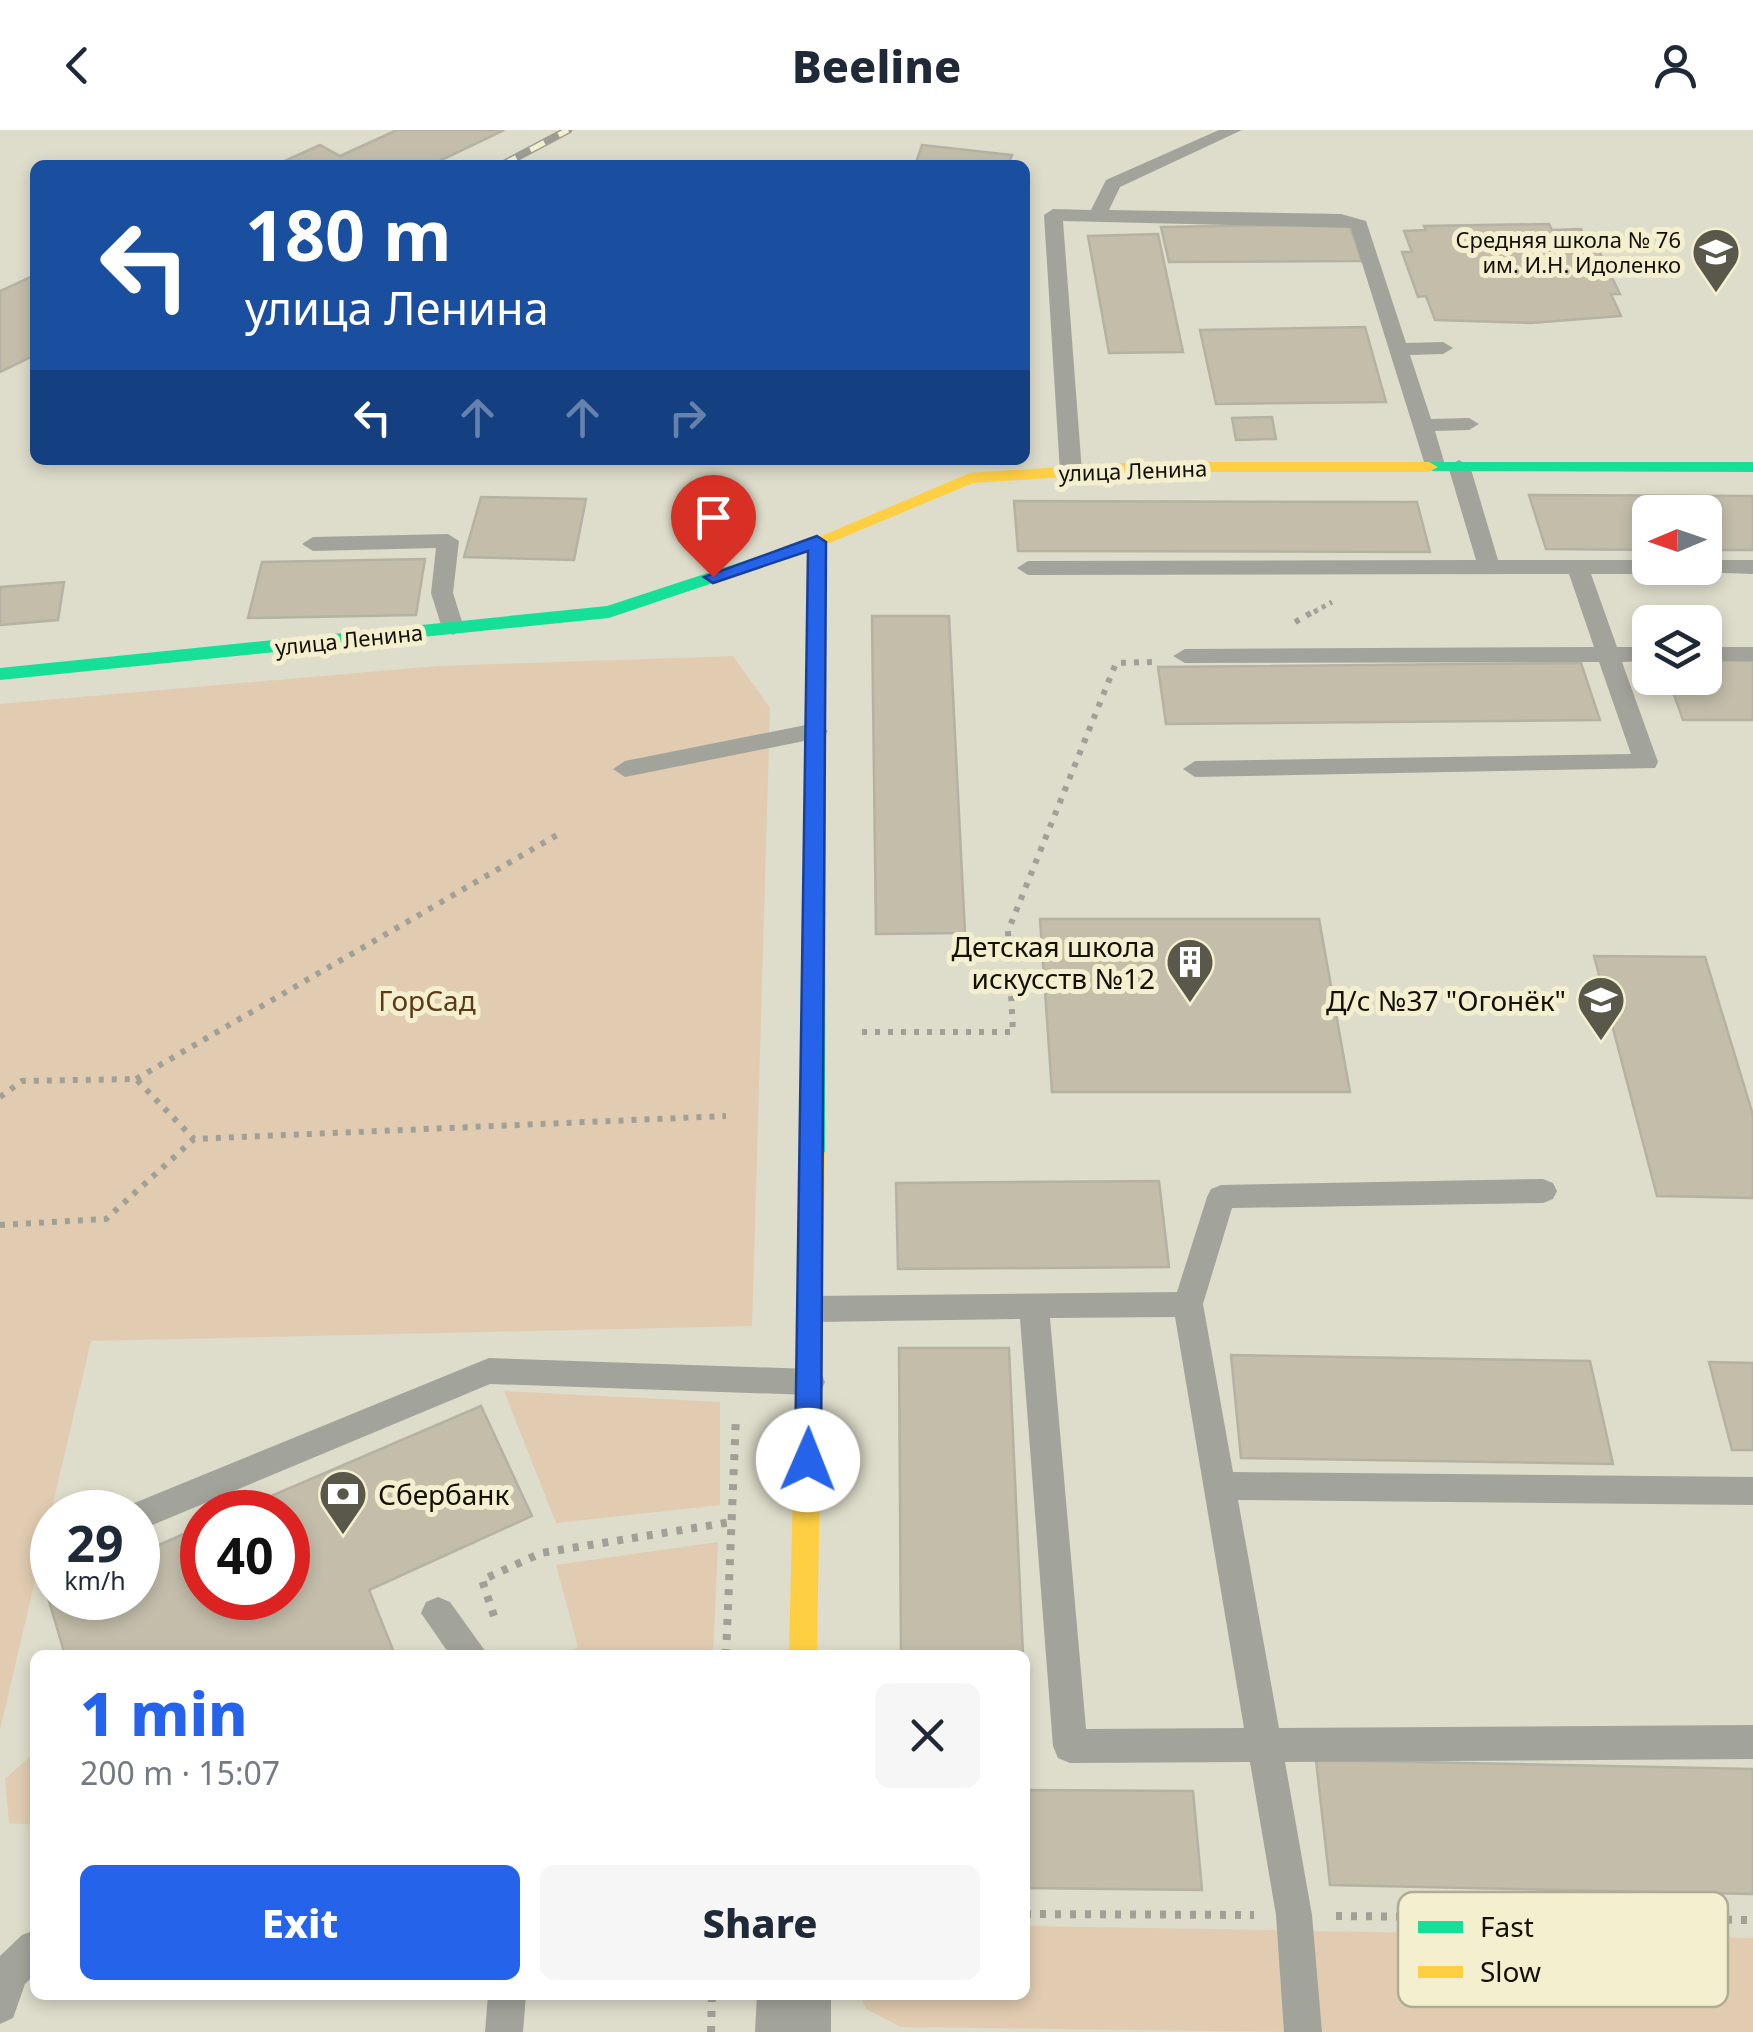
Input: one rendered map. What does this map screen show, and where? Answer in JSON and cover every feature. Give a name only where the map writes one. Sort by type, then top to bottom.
[{"type":"street","name":"улица Ленина","points":[[0,674],[609,612],[817,542],[998,468],[1071,472],[1435,466],[1753,467]]},
{"type":"street","points":[[802,1650],[812,1309],[817,542]]},
{"type":"street","points":[[793,2032],[794,2000]]},
{"type":"lane","points":[[1096,218],[1112,184],[1233,130]]},
{"type":"lane","points":[[1071,472],[1053,215],[1358,225],[1435,466]]},
{"type":"lane","points":[[1399,349],[1443,348]]},
{"type":"lane","points":[[1422,425],[1469,424]]},
{"type":"lane","points":[[1459,466],[1489,567]]},
{"type":"lane","points":[[313,544],[448,541],[442,593],[453,628]]},
{"type":"lane","points":[[1722,567],[1753,567]]},
{"type":"lane","points":[[1028,568],[1632,568]]},
{"type":"lane","points":[[1194,769],[1646,762],[1578,568]]},
{"type":"lane","points":[[1185,656],[1632,654]]},
{"type":"lane","points":[[1722,654],[1753,654]]},
{"type":"lane","points":[[625,768],[816,730]]},
{"type":"lane","points":[[1303,2032],[1294,1915],[1188,1304],[1221,1197],[1543,1191]]},
{"type":"lane","points":[[812,1309],[1188,1304]]},
{"type":"lane","points":[[1034,1306],[1070,1746],[1753,1742]]},
{"type":"lane","points":[[160,1507],[488,1372],[810,1382]]},
{"type":"lane","points":[[1220,1486],[1753,1491]]},
{"type":"lane","points":[[438,1613],[467,1650]]},
{"type":"lane","points":[[0,2005],[9,1973],[30,1953]]},
{"type":"lane","points":[[504,2032],[507,2000]]},
{"type":"path","points":[[857,1051],[857,1032],[1013,1032],[1008,931],[1116,664],[1234,656],[1400,566]]},
{"type":"path","points":[[0,1098],[22,1082],[136,1080],[556,835]]},
{"type":"path","points":[[136,1080],[194,1139]]},
{"type":"path","points":[[0,1225],[106,1220],[194,1139],[726,1116]]},
{"type":"path","points":[[726,1650],[737,1380]]},
{"type":"path","points":[[501,1636],[482,1580],[496,1571],[541,1553],[731,1522]]},
{"type":"path","points":[[1030,1914],[1398,1916]]},
{"type":"path","points":[[1728,1920],[1753,1920]]},
{"type":"path","points":[[711,2032],[712,2000]]},
{"type":"green space","name":"ГорСад","points":[[733,656],[770,708],[752,1326],[91,1341],[56,1490],[30,1490],[30,1602],[0,1730],[0,704],[438,666]]},
{"type":"green space","points":[[504,1391],[720,1402],[720,1505],[556,1523]]},
{"type":"green space","points":[[718,1542],[713,1650],[572,1650],[578,1647],[556,1565]]},
{"type":"green space","points":[[30,1756],[30,1825],[9,1823],[5,1779]]},
{"type":"green space","points":[[1030,1926],[1279,1930],[1287,2032],[901,2027],[866,2009],[862,2000],[1030,2000]]},
{"type":"green space","points":[[1311,1931],[1398,1932],[1398,2007],[1728,2007],[1728,1938],[1753,1938],[1753,2032],[1321,2032]]},
{"type":"building","points":[[397,130],[504,130],[441,160],[287,160],[320,145],[340,156]]},
{"type":"building","points":[[922,145],[1012,155],[1010,160],[917,160]]},
{"type":"building","points":[[1349,224],[1362,261],[1169,262],[1161,227]]},
{"type":"building","points":[[1549,224],[1552,230],[1581,229],[1590,249],[1598,249],[1620,294],[1611,294],[1621,316],[1531,323],[1435,320],[1426,296],[1418,297],[1402,252],[1412,252],[1404,231],[1426,230],[1424,226]]},
{"type":"building","points":[[1158,234],[1183,352],[1109,353],[1088,236]]},
{"type":"building","points":[[30,277],[30,357],[0,372],[0,291]]},
{"type":"building","points":[[1365,327],[1386,402],[1216,404],[1200,330]]},
{"type":"building","points":[[1272,417],[1276,439],[1236,440],[1232,418]]},
{"type":"building","points":[[1529,495],[1632,495],[1632,550],[1546,549]]},
{"type":"building","points":[[1722,496],[1753,496],[1753,550],[1722,550]]},
{"type":"building","points":[[481,497],[586,499],[574,560],[464,557]]},
{"type":"building","points":[[1014,501],[1417,502],[1430,552],[1018,551]]},
{"type":"building","points":[[425,559],[416,615],[248,618],[262,562]]},
{"type":"building","points":[[64,582],[58,620],[0,625],[0,587]]},
{"type":"building","points":[[872,616],[949,616],[965,933],[876,934]]},
{"type":"building","points":[[1722,660],[1753,661],[1753,720],[1683,720],[1674,695],[1722,695]]},
{"type":"building","points":[[1581,663],[1600,720],[1166,724],[1158,667]]},
{"type":"building","name":"Детская школа искусств №12","points":[[1040,919],[1319,919],[1350,1092],[1052,1092]]},
{"type":"building","points":[[1594,956],[1705,957],[1753,1115],[1753,1198],[1657,1196]]},
{"type":"building","points":[[1159,1181],[1169,1267],[898,1269],[896,1183]]},
{"type":"building","points":[[899,1348],[1009,1348],[1023,1650],[901,1650]]},
{"type":"building","points":[[1231,1355],[1590,1361],[1613,1464],[1241,1458]]},
{"type":"building","points":[[1709,1362],[1753,1363],[1753,1450],[1732,1450]]},
{"type":"building","points":[[481,1406],[532,1516],[369,1590],[393,1650],[64,1650],[55,1620],[160,1620],[160,1544],[180,1536],[180,1620],[310,1620],[310,1490],[285,1490]]},
{"type":"building","points":[[1316,1760],[1753,1769],[1753,1894],[1330,1885]]},
{"type":"building","points":[[1030,1790],[1193,1791],[1202,1890],[1030,1888]]},
{"type":"railway","points":[[511,160],[568,130]]},
{"type":"traffic: fast","points":[[1429,467],[1753,467]]},
{"type":"traffic: fast","points":[[813,1153],[817,542]]},
{"type":"traffic: fast","points":[[0,674],[609,612],[814,543]]},
{"type":"traffic: slow","points":[[814,543],[970,478],[1138,467],[1429,467]]},
{"type":"traffic: slow","points":[[803,1650],[813,1153]]},
{"type":"place","name":"Средняя школа № 76 им. И.Н. Идоленко","points":[[1716,294]]},
{"type":"place","name":"Детская школа искусств №12","points":[[1190,1004]]},
{"type":"place","name":"Д/с №37 \"Огонёк\"","points":[[1601,1042]]},
{"type":"place","name":"Сбербанк","points":[[343,1536]]},
{"type":"route","points":[[713,577],[817,542],[808,1460]]}]
